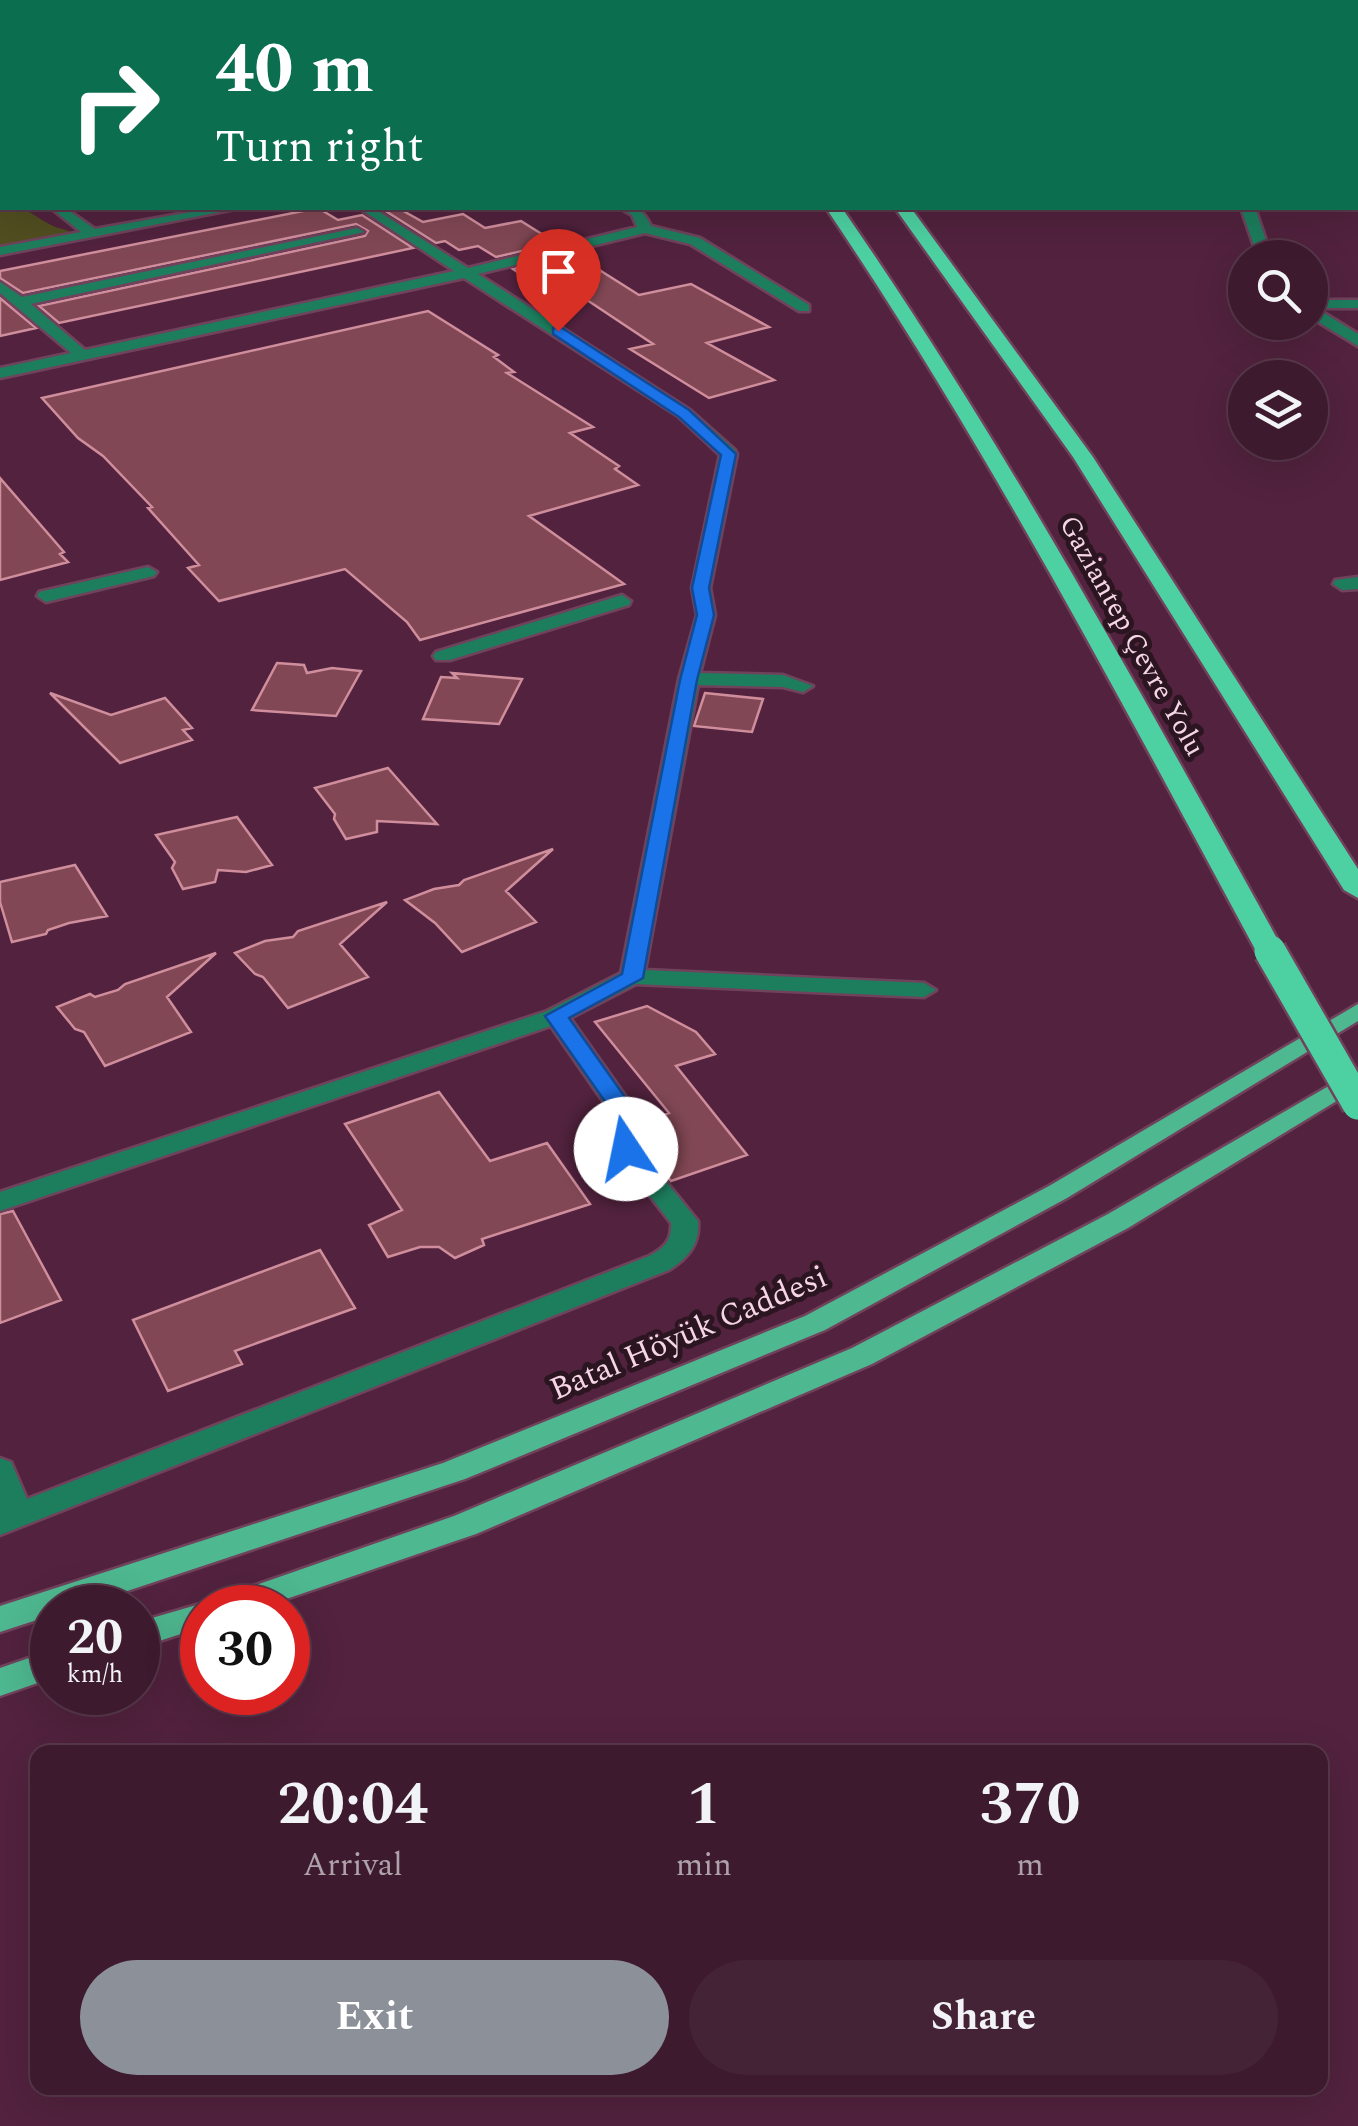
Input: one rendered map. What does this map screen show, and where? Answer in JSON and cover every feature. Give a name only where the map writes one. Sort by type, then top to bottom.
[{"type":"highway","name":"Gaziantep Çevre Yolu","points":[[835,210],[892,289],[1006,472],[1358,1104]]},
{"type":"highway","name":"Gaziantep Çevre Yolu","points":[[905,210],[963,284],[1090,467],[1358,890]]},
{"type":"main road","name":"Batal Höyük Caddesi","points":[[0,1619],[454,1471],[815,1323],[1058,1192],[1358,1011]]},
{"type":"main road","points":[[288,1585],[465,1525],[862,1356],[1118,1221],[1358,1076]]},
{"type":"main road","points":[[0,1682],[30,1672]]},
{"type":"street","points":[[60,210],[90,232]]},
{"type":"street","points":[[0,251],[210,210]]},
{"type":"street","points":[[368,210],[470,272],[684,414],[728,454],[700,588],[706,615],[688,680],[632,978]]},
{"type":"street","points":[[631,210],[638,213],[645,229]]},
{"type":"street","points":[[1249,210],[1260,240]]},
{"type":"street","points":[[0,374],[470,272],[645,229],[694,241],[804,308]]},
{"type":"street","points":[[21,302],[358,232]]},
{"type":"street","points":[[0,286],[83,356]]},
{"type":"street","points":[[1328,306],[1358,304]]},
{"type":"street","points":[[1328,321],[1358,342]]},
{"type":"street","points":[[46,596],[148,572]]},
{"type":"street","points":[[443,656],[622,601]]},
{"type":"street","points":[[688,680],[782,681],[803,686]]},
{"type":"street","points":[[0,1202],[556,1016],[632,978],[924,990]]},
{"type":"street","points":[[0,1470],[9,1518],[659,1263],[677,1251],[686,1232],[684,1221],[626,1149],[627,1117],[556,1016]]},
{"type":"shaded area","points":[[0,210],[24,210],[75,235],[0,249]]},
{"type":"building","points":[[308,210],[321,210],[338,220],[362,215],[413,248],[59,323],[39,306],[365,236],[368,231],[356,224],[23,293],[0,278],[0,271]]},
{"type":"building","points":[[384,210],[402,210],[423,222],[463,214],[485,228],[521,221],[556,243],[496,257],[478,246],[459,250],[445,241],[436,243]]},
{"type":"building","points":[[574,254],[639,295],[691,284],[769,327],[707,343],[774,380],[709,398],[630,349],[653,344],[578,294],[557,299],[513,269]]},
{"type":"building","points":[[0,298],[36,328],[0,336]]},
{"type":"building","points":[[428,311],[498,355],[494,357],[514,372],[507,373],[593,427],[570,433],[619,466],[615,469],[638,485],[529,516],[624,584],[420,640],[407,622],[345,569],[219,601],[188,568],[199,565],[148,508],[152,507],[103,456],[78,438],[42,398]]},
{"type":"building","points":[[0,478],[64,552],[60,554],[68,562],[0,580]]},
{"type":"building","points":[[277,663],[304,665],[307,673],[332,668],[361,671],[336,716],[252,710]]},
{"type":"building","points":[[452,673],[522,679],[499,724],[423,719],[441,677],[457,678]]},
{"type":"building","points":[[50,693],[111,715],[165,698],[192,728],[183,730],[192,740],[120,763]]},
{"type":"building","points":[[705,693],[763,699],[752,732],[694,726]]},
{"type":"building","points":[[388,768],[437,824],[377,821],[377,832],[346,839],[335,814],[315,788]]},
{"type":"building","points":[[237,817],[272,865],[246,872],[218,870],[215,882],[183,889],[172,868],[175,862],[156,835]]},
{"type":"building","points":[[553,849],[506,891],[536,922],[462,952],[435,923],[405,900],[459,885]]},
{"type":"building","points":[[75,865],[107,916],[69,923],[46,934],[12,942],[0,902],[0,882]]},
{"type":"building","points":[[387,902],[340,944],[368,977],[288,1008],[263,977],[235,953],[265,941],[293,937],[298,931]]},
{"type":"building","points":[[216,953],[167,997],[191,1032],[105,1066],[84,1032],[75,1029],[57,1007],[90,994],[95,997],[118,990],[125,984]]},
{"type":"building","points":[[647,1006],[696,1032],[715,1054],[676,1066],[747,1155],[671,1181],[643,1146],[644,1121],[669,1113],[595,1022]]},
{"type":"building","points":[[439,1092],[490,1161],[547,1143],[590,1204],[482,1239],[484,1245],[455,1258],[439,1247],[420,1247],[388,1257],[369,1225],[402,1210],[345,1124]]},
{"type":"building","points":[[13,1211],[61,1300],[0,1323],[0,1214]]},
{"type":"building","points":[[320,1250],[355,1308],[235,1351],[242,1364],[168,1391],[133,1320]]},
{"type":"route","points":[[558,331],[684,414],[728,454],[700,588],[706,615],[688,680],[632,978],[556,1016],[627,1117],[626,1149]]}]
